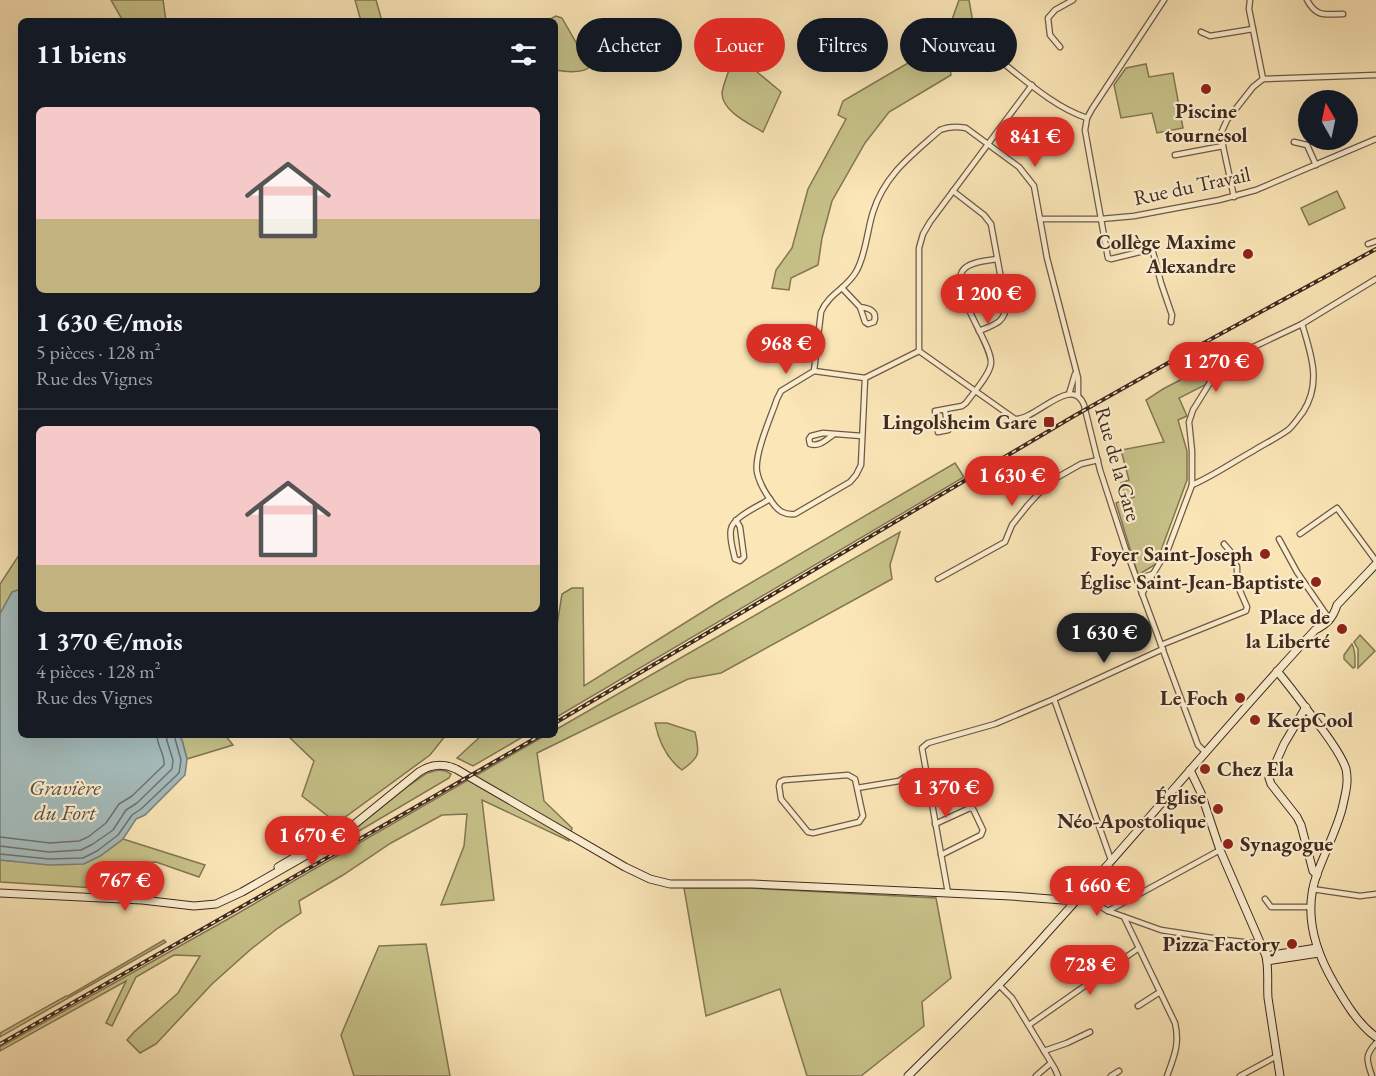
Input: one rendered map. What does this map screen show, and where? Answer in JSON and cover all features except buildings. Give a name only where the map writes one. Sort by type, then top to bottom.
[{"type":"main road","points":[[908,1076],[999,985],[1277,671],[1315,630],[1330,620],[1337,605],[1376,562]]},
{"type":"main road","points":[[1277,671],[1333,744],[1345,767],[1348,787],[1340,818],[1312,889],[1310,907],[1312,927],[1326,970],[1354,1013],[1376,1037]]},
{"type":"main road","points":[[1306,707],[1284,744],[1269,778],[1271,784],[1298,817],[1313,871],[1317,875]]},
{"type":"main road","points":[[0,893],[142,900],[201,906],[222,902],[340,836],[423,770],[434,765],[456,769],[625,867],[656,881],[677,884],[732,884],[1078,898]]},
{"type":"main road","points":[[1190,770],[1201,792],[1220,850],[1267,958],[1268,998],[1280,1076]]},
{"type":"main road","points":[[1267,958],[1318,951]]},
{"type":"street","points":[[1060,47],[1050,35],[1048,18],[1055,10],[1073,0]]},
{"type":"street","points":[[1164,0],[1087,118],[1085,134],[1108,258],[1148,250],[1153,252],[1172,315],[1171,322]]},
{"type":"street","points":[[1250,0],[1249,9],[1263,80]]},
{"type":"street","points":[[1307,0],[1312,9],[1319,14],[1343,14]]},
{"type":"street","points":[[1201,32],[1210,36],[1253,28]]},
{"type":"street","points":[[1015,72],[1060,105],[1087,118]]},
{"type":"street","points":[[1234,197],[1223,146],[1222,130],[1253,87],[1263,80],[1376,75]]},
{"type":"street","points":[[919,351],[919,248],[923,234],[1032,85]]},
{"type":"street","points":[[814,371],[821,312],[825,303],[857,271],[873,211],[882,188],[899,166],[940,130],[956,126],[966,128],[1019,167],[1034,186],[1047,258],[1078,378],[1078,395]]},
{"type":"street","name":"Rue du Travail","points":[[1040,219],[1101,219],[1145,214],[1234,197],[1256,190],[1376,139]]},
{"type":"street","points":[[1294,142],[1307,145],[1316,165]]},
{"type":"street","points":[[1175,155],[1223,146]]},
{"type":"street","points":[[953,191],[984,214],[991,224],[1006,314],[1002,320],[979,332]]},
{"type":"street","points":[[1368,244],[1376,241]]},
{"type":"street","points":[[945,410],[948,430],[938,432],[935,411],[962,406],[966,403],[988,372],[991,363],[989,352],[964,301],[960,277],[966,267],[971,264],[997,259]]},
{"type":"street","points":[[1142,594],[1168,549],[1192,484],[1189,422],[1193,410],[1221,365],[1228,359],[1302,324],[1376,279]]},
{"type":"street","points":[[842,288],[860,308]]},
{"type":"street","points":[[1192,484],[1275,439],[1296,423],[1312,393],[1314,371],[1302,324]]},
{"type":"street","points":[[865,378],[861,465],[856,475],[850,482],[795,514],[787,515],[778,511],[759,479],[757,470],[758,458],[781,391],[814,371],[865,378],[919,351]]},
{"type":"street","points":[[919,351],[1009,416],[1018,419],[1069,394],[1076,371]]},
{"type":"street","name":"Rue de la Gare","points":[[1069,394],[1078,395],[1082,399],[1126,550],[1198,745],[1205,752]]},
{"type":"street","points":[[833,435],[815,446],[810,444],[808,439],[823,433],[862,436]]},
{"type":"street","points":[[938,579],[1005,542],[1012,525],[1040,492],[1058,477],[1081,464],[1098,460]]},
{"type":"street","points":[[736,520],[740,527],[744,557],[740,561],[735,559],[730,532],[732,526],[736,520],[770,499]]},
{"type":"street","points":[[1300,534],[1337,508],[1376,562]]},
{"type":"street","points":[[1279,539],[1330,620]]},
{"type":"street","points":[[948,893],[922,748],[928,742],[995,724],[1054,699],[1246,610],[1247,607],[1237,584],[1238,567],[1224,544]]},
{"type":"street","points":[[1137,579],[1153,574]]},
{"type":"street","points":[[1054,699],[1111,860]]},
{"type":"street","points":[[857,788],[899,781],[905,777],[926,772]]},
{"type":"street","points":[[849,775],[855,779],[857,788],[863,816],[859,822],[813,833],[808,832],[781,799],[778,786],[784,780],[849,775]]},
{"type":"street","points":[[935,824],[970,808],[973,809],[983,830],[981,835],[941,855]]},
{"type":"street","points":[[1108,911],[1220,850]]},
{"type":"street","points":[[1312,889],[1360,896],[1376,894]]},
{"type":"street","points":[[1078,898],[1161,930],[1262,944]]},
{"type":"street","points":[[1265,899],[1271,908],[1310,907]]},
{"type":"street","points":[[1124,917],[1178,1033],[1177,1048],[1167,1076]]},
{"type":"street","points":[[1131,930],[1141,923]]},
{"type":"street","points":[[1029,1025],[1139,948]]},
{"type":"street","points":[[999,985],[1012,998],[1058,1076]]},
{"type":"street","points":[[1138,1006],[1160,992]]},
{"type":"street","points":[[1044,1051],[1090,1032]]},
{"type":"street","points":[[1372,1076],[1367,1056],[1376,1043]]},
{"type":"street","points":[[1240,1076],[1277,1056]]},
{"type":"street","points":[[1036,1076],[1051,1063]]},
{"type":"street","points":[[1111,1076],[1119,1071]]},
{"type":"shaded area","points":[[111,0],[163,0],[166,18],[121,18]]},
{"type":"shaded area","points":[[355,0],[376,0],[381,18],[360,18]]},
{"type":"shaded area","points":[[959,0],[969,0],[972,18],[953,18]]},
{"type":"shaded area","points":[[556,16],[562,18],[576,42],[576,72],[558,70],[558,18],[552,18]]},
{"type":"shaded area","points":[[1146,64],[1149,77],[1173,73],[1183,128],[1157,133],[1152,113],[1121,118],[1114,85],[1126,68]]},
{"type":"shaded area","points":[[900,68],[900,72],[951,72],[951,75],[889,112],[865,143],[832,201],[822,238],[818,265],[791,278],[789,290],[772,288],[776,270],[792,248],[808,189],[846,119],[838,115],[843,101]]},
{"type":"shaded area","points":[[728,72],[757,72],[781,92],[763,132],[738,117],[727,106],[722,94]]},
{"type":"shaded area","points":[[1337,191],[1345,208],[1309,225],[1301,208]]},
{"type":"shaded area","points":[[1220,359],[1205,385],[1179,398],[1187,416],[1178,420],[1187,451],[1187,480],[1156,564],[1138,575],[1116,503],[1134,497],[1132,494],[1125,495],[1121,483],[1129,480],[1121,450],[1164,442],[1146,400]]},
{"type":"shaded area","points":[[955,463],[964,477],[558,716],[558,619],[562,594],[572,588],[583,588],[584,686],[720,601]]},
{"type":"shaded area","points":[[900,532],[890,565],[892,579],[721,673],[688,679],[537,753],[544,801],[572,828],[569,841],[482,800],[494,900],[441,905],[464,846],[467,814],[442,815],[391,843],[299,901],[301,913],[250,950],[212,984],[156,1044],[140,1053],[127,1040],[178,993],[200,956],[174,955],[136,977],[112,1026],[106,1023],[126,981],[0,1051],[0,1047],[228,919],[541,738],[558,738],[558,728]]},
{"type":"shaded area","points":[[18,557],[18,590],[12,592],[0,614],[0,584]]},
{"type":"shaded area","points":[[1360,635],[1375,651],[1358,668],[1358,649],[1354,642]]},
{"type":"shaded area","points":[[1352,644],[1355,655],[1355,667],[1353,668],[1344,659],[1344,655]]},
{"type":"shaded area","points":[[655,723],[667,723],[695,732],[698,745],[697,754],[692,762],[682,770],[664,750]]},
{"type":"shaded area","points":[[180,738],[227,738],[233,745],[187,759]]},
{"type":"shaded area","points":[[290,738],[444,738],[430,755],[337,823],[302,796],[314,761]]},
{"type":"shaded area","points":[[479,738],[521,738],[473,766],[457,758]]},
{"type":"shaded area","points":[[438,770],[451,774],[449,778],[349,837],[345,837],[407,787],[427,773]]},
{"type":"shaded area","points":[[123,839],[205,865],[199,877],[156,862],[119,864],[96,888],[0,882],[0,860],[100,856]]},
{"type":"shaded area","points":[[684,888],[749,888],[936,898],[951,978],[922,1002],[924,1026],[861,1076],[807,1076],[780,989],[706,1016]]},
{"type":"shaded area","points":[[164,940],[166,942],[0,1037],[0,1033]]},
{"type":"shaded area","points":[[426,944],[450,1076],[354,1076],[341,1035],[379,946]]},
{"type":"water","name":"Gravière du Fort","points":[[18,590],[18,738],[180,738],[182,740],[187,759],[185,775],[145,815],[136,819],[123,839],[100,856],[84,864],[49,865],[0,860],[0,614],[12,592]]},
{"type":"railway","points":[[558,721],[1074,416],[1376,249]]},
{"type":"railway","points":[[0,1044],[536,738]]},
{"type":"place","name":"Piscine tournesol","points":[[1206,89]]},
{"type":"place","name":"Collège Maxime Alexandre","points":[[1248,254]]},
{"type":"place","name":"Lingolsheim Gare","points":[[1049,422]]},
{"type":"place","name":"Foyer Saint-Joseph","points":[[1265,554]]},
{"type":"place","name":"Église Saint-Jean-Baptiste","points":[[1316,582]]},
{"type":"place","name":"Place de la Liberté","points":[[1342,629]]},
{"type":"place","name":"Le Foch","points":[[1240,698]]},
{"type":"place","name":"KeepCool","points":[[1255,720]]},
{"type":"place","name":"Chez Ela","points":[[1205,769]]},
{"type":"place","name":"Église Néo-Apostolique","points":[[1218,809]]},
{"type":"place","name":"Synagogue","points":[[1228,844]]},
{"type":"place","name":"Pizza Factory","points":[[1292,944]]}]
